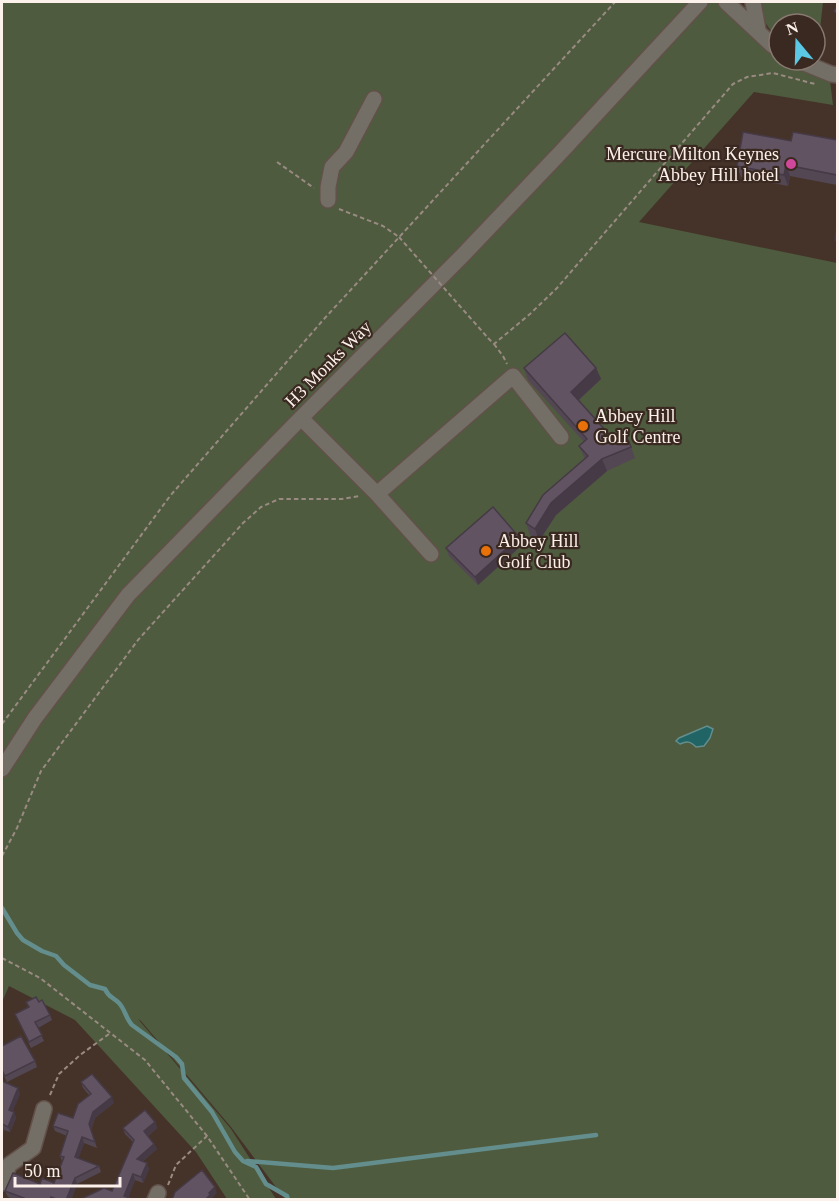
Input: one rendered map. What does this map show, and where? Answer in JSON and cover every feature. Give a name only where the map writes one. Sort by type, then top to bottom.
[{"type":"street","name":"H3 Monks Way","points":[[2,769],[35,718],[128,595],[462,256],[700,2]]},
{"type":"street","points":[[726,2],[767,40]]},
{"type":"street","points":[[753,2],[758,30]]},
{"type":"street","points":[[328,200],[332,167],[346,152],[374,99]]},
{"type":"street","points":[[377,494],[513,376],[561,437]]},
{"type":"street","points":[[301,418],[377,494],[431,554]]},
{"type":"street","points":[[2,1183],[9,1165],[33,1148],[44,1109]]},
{"type":"path","points":[[2,724],[161,507],[318,326],[615,2]]},
{"type":"path","points":[[494,344],[557,288],[733,84],[747,77],[773,73],[816,85]]},
{"type":"path","points":[[399,237],[494,344],[513,376]]},
{"type":"path","points":[[2,856],[17,828],[41,771],[138,640],[243,523],[261,507],[279,499],[342,499],[377,494]]},
{"type":"path","points":[[2,958],[40,978],[145,1060],[207,1136],[250,1200]]},
{"type":"path","points":[[44,1109],[59,1074],[110,1033]]},
{"type":"path","points":[[157,1196],[165,1192],[176,1165],[207,1136]]},
{"type":"green space","name":"Abbey Hill Golf Centre","points":[[2,2],[726,2],[767,38],[767,72],[816,72],[830,81],[833,105],[754,92],[639,222],[837,263],[837,1199],[285,1199],[231,1127],[138,1019],[231,1129],[276,1199],[227,1199],[196,1152],[75,1020],[9,986],[2,1002]]},
{"type":"green space","points":[[758,2],[823,2],[822,12],[767,12],[767,25]]},
{"type":"water","points":[[707,726],[713,729],[704,746],[696,747],[687,742],[680,744],[676,741],[679,738]]},
{"type":"building","name":"Mercure Milton Keynes Abbey Hill hotel","points":[[743,132],[791,141],[793,132],[837,140],[837,175],[786,165],[784,175],[737,166]]},
{"type":"building","points":[[565,333],[596,368],[571,392],[616,442],[627,437],[631,447],[602,459],[551,503],[535,529],[526,523],[543,495],[588,456],[579,446],[587,439],[524,368]]},
{"type":"building","name":"Abbey Hill Golf Club","points":[[493,507],[519,537],[475,577],[446,548]]},
{"type":"building","points":[[36,997],[39,1002],[42,1000],[50,1015],[35,1022],[42,1035],[29,1042],[15,1014],[29,1007],[26,1002]]},
{"type":"building","points":[[21,1036],[35,1061],[5,1076],[2,1070],[2,1046]]},
{"type":"building","points":[[92,1074],[112,1097],[93,1112],[89,1124],[95,1142],[82,1137],[75,1157],[99,1166],[75,1178],[66,1200],[51,1197],[50,1200],[24,1200],[24,1198],[5,1191],[13,1173],[40,1184],[42,1178],[54,1183],[64,1157],[60,1156],[68,1131],[53,1126],[58,1113],[73,1118],[78,1104],[91,1094],[81,1082]]},
{"type":"building","points":[[2,1081],[18,1088],[9,1110],[14,1112],[8,1127],[2,1124]]},
{"type":"building","points":[[145,1110],[155,1122],[144,1131],[154,1144],[137,1159],[147,1163],[141,1177],[133,1174],[124,1196],[130,1198],[129,1200],[84,1200],[83,1198],[104,1188],[112,1191],[134,1140],[123,1128]]},
{"type":"building","points":[[202,1170],[215,1187],[205,1200],[172,1200],[175,1192]]},
{"type":"waterway","points":[[2,908],[23,940],[56,956],[90,985],[105,989],[121,1005],[132,1025],[176,1057],[182,1064],[184,1078],[212,1112],[235,1152],[243,1161],[256,1167],[266,1184],[287,1196],[288,1200]]},
{"type":"waterway","points":[[247,1161],[333,1168],[596,1135]]},
{"type":"place","name":"Mercure Milton Keynes Abbey Hill hotel","points":[[791,164]]},
{"type":"place","name":"Abbey Hill Golf Centre","points":[[583,426]]},
{"type":"place","name":"Abbey Hill Golf Club","points":[[486,551]]}]
